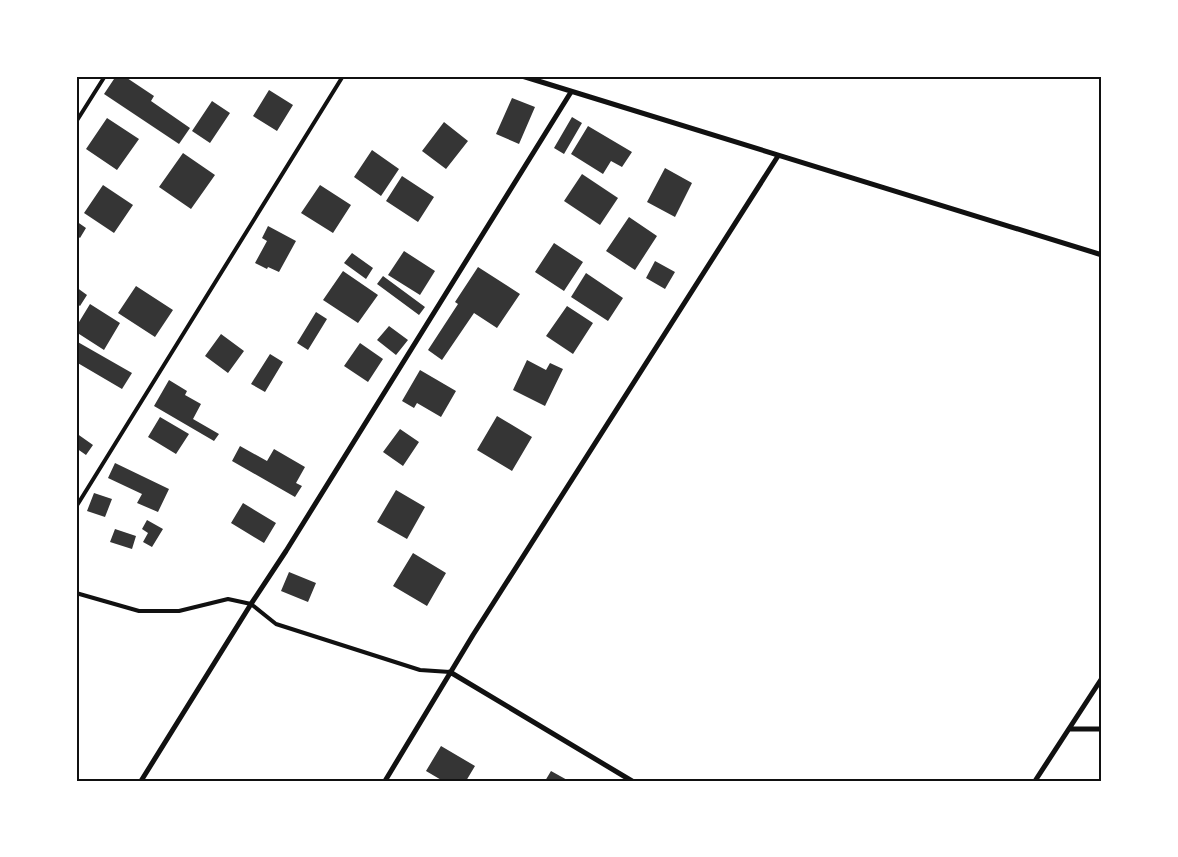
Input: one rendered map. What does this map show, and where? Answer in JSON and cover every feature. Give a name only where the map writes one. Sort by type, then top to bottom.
[{"type":"street","points":[[522,76],[1102,255]]},
{"type":"street","points":[[141,781],[571,92]]},
{"type":"street","points":[[385,781],[450,672],[778,156]]},
{"type":"street","points":[[450,672],[632,781]]},
{"type":"street","points":[[1036,781],[1102,678]]},
{"type":"street","points":[[1069,729],[1102,730]]},
{"type":"lane","points":[[76,122],[105,76]]},
{"type":"lane","points":[[76,507],[343,76]]},
{"type":"lane","points":[[76,593],[140,611],[179,611],[228,599],[251,604],[276,624],[420,670],[450,672]]},
{"type":"building","points":[[116,76],[124,76],[154,96],[151,101],[190,128],[179,144],[104,94]]},
{"type":"building","points":[[269,90],[293,105],[277,131],[253,116]]},
{"type":"building","points":[[512,98],[535,107],[519,144],[496,134]]},
{"type":"building","points":[[212,101],[230,113],[210,143],[192,131]]},
{"type":"building","points":[[572,117],[582,123],[564,154],[554,148]]},
{"type":"building","points":[[107,118],[139,139],[117,170],[86,149]]},
{"type":"building","points":[[444,122],[468,141],[446,169],[422,151]]},
{"type":"building","points":[[588,126],[632,152],[622,167],[611,161],[603,174],[571,154]]},
{"type":"building","points":[[372,150],[399,169],[381,196],[354,177]]},
{"type":"building","points":[[183,153],[215,175],[191,209],[159,187]]},
{"type":"building","points":[[665,168],[692,183],[675,217],[647,202]]},
{"type":"building","points":[[582,174],[618,198],[600,225],[564,201]]},
{"type":"building","points":[[402,176],[434,197],[418,222],[386,201]]},
{"type":"building","points":[[103,185],[133,205],[114,233],[84,213]]},
{"type":"building","points":[[320,185],[351,205],[333,233],[301,213]]},
{"type":"building","points":[[629,217],[657,236],[635,270],[606,251]]},
{"type":"building","points":[[76,221],[86,228],[80,238],[76,235]]},
{"type":"building","points":[[268,226],[296,241],[279,272],[255,263],[267,241],[262,238]]},
{"type":"building","points":[[554,243],[583,262],[564,291],[535,272]]},
{"type":"building","points":[[404,251],[435,271],[420,295],[388,275]]},
{"type":"building","points":[[352,253],[373,268],[366,279],[344,263]]},
{"type":"building","points":[[655,261],[675,272],[665,289],[646,278]]},
{"type":"building","points":[[478,267],[520,294],[497,328],[474,313],[442,360],[428,350],[458,304],[455,302]]},
{"type":"building","points":[[343,271],[378,295],[358,323],[323,300]]},
{"type":"building","points":[[586,273],[623,298],[608,321],[571,297]]},
{"type":"building","points":[[383,276],[425,307],[419,315],[377,284]]},
{"type":"building","points":[[136,286],[173,310],[155,337],[118,313]]},
{"type":"building","points":[[76,287],[87,295],[80,306],[76,303]]},
{"type":"building","points":[[90,304],[120,323],[104,350],[76,332],[76,327]]},
{"type":"building","points":[[567,306],[593,323],[573,354],[546,336]]},
{"type":"building","points":[[316,312],[327,319],[308,350],[297,343]]},
{"type":"building","points":[[389,326],[408,340],[396,355],[377,340]]},
{"type":"building","points":[[221,334],[244,351],[228,373],[205,356]]},
{"type":"building","points":[[76,341],[132,373],[122,389],[76,362]]},
{"type":"building","points":[[360,343],[383,359],[368,382],[344,366]]},
{"type":"building","points":[[270,354],[283,362],[265,392],[251,384]]},
{"type":"building","points":[[527,360],[546,370],[550,363],[563,369],[545,406],[513,390]]},
{"type":"building","points":[[420,370],[456,391],[441,417],[417,403],[414,408],[402,401]]},
{"type":"building","points":[[169,380],[187,391],[185,395],[201,404],[193,419],[219,434],[214,441],[154,406]]},
{"type":"building","points":[[497,416],[532,437],[512,471],[477,450]]},
{"type":"building","points":[[160,417],[189,434],[176,454],[148,437]]},
{"type":"building","points":[[400,429],[419,442],[403,466],[383,452]]},
{"type":"building","points":[[76,433],[93,445],[86,455],[76,448]]},
{"type":"building","points":[[240,446],[267,461],[274,449],[305,467],[296,483],[302,486],[295,497],[232,461]]},
{"type":"building","points":[[115,463],[169,489],[158,512],[137,503],[142,494],[108,478]]},
{"type":"building","points":[[396,490],[425,507],[407,539],[377,522]]},
{"type":"building","points":[[94,493],[112,499],[105,517],[87,511]]},
{"type":"building","points":[[243,503],[276,523],[264,543],[231,523]]},
{"type":"building","points":[[147,520],[163,529],[152,547],[143,542],[148,533],[142,529]]},
{"type":"building","points":[[115,529],[136,536],[132,549],[110,542]]},
{"type":"building","points":[[413,553],[446,573],[427,606],[393,586]]},
{"type":"building","points":[[289,572],[316,583],[308,602],[281,591]]},
{"type":"building","points":[[441,746],[475,766],[466,781],[443,781],[426,771]]},
{"type":"building","points":[[551,771],[569,781],[545,781]]}]
